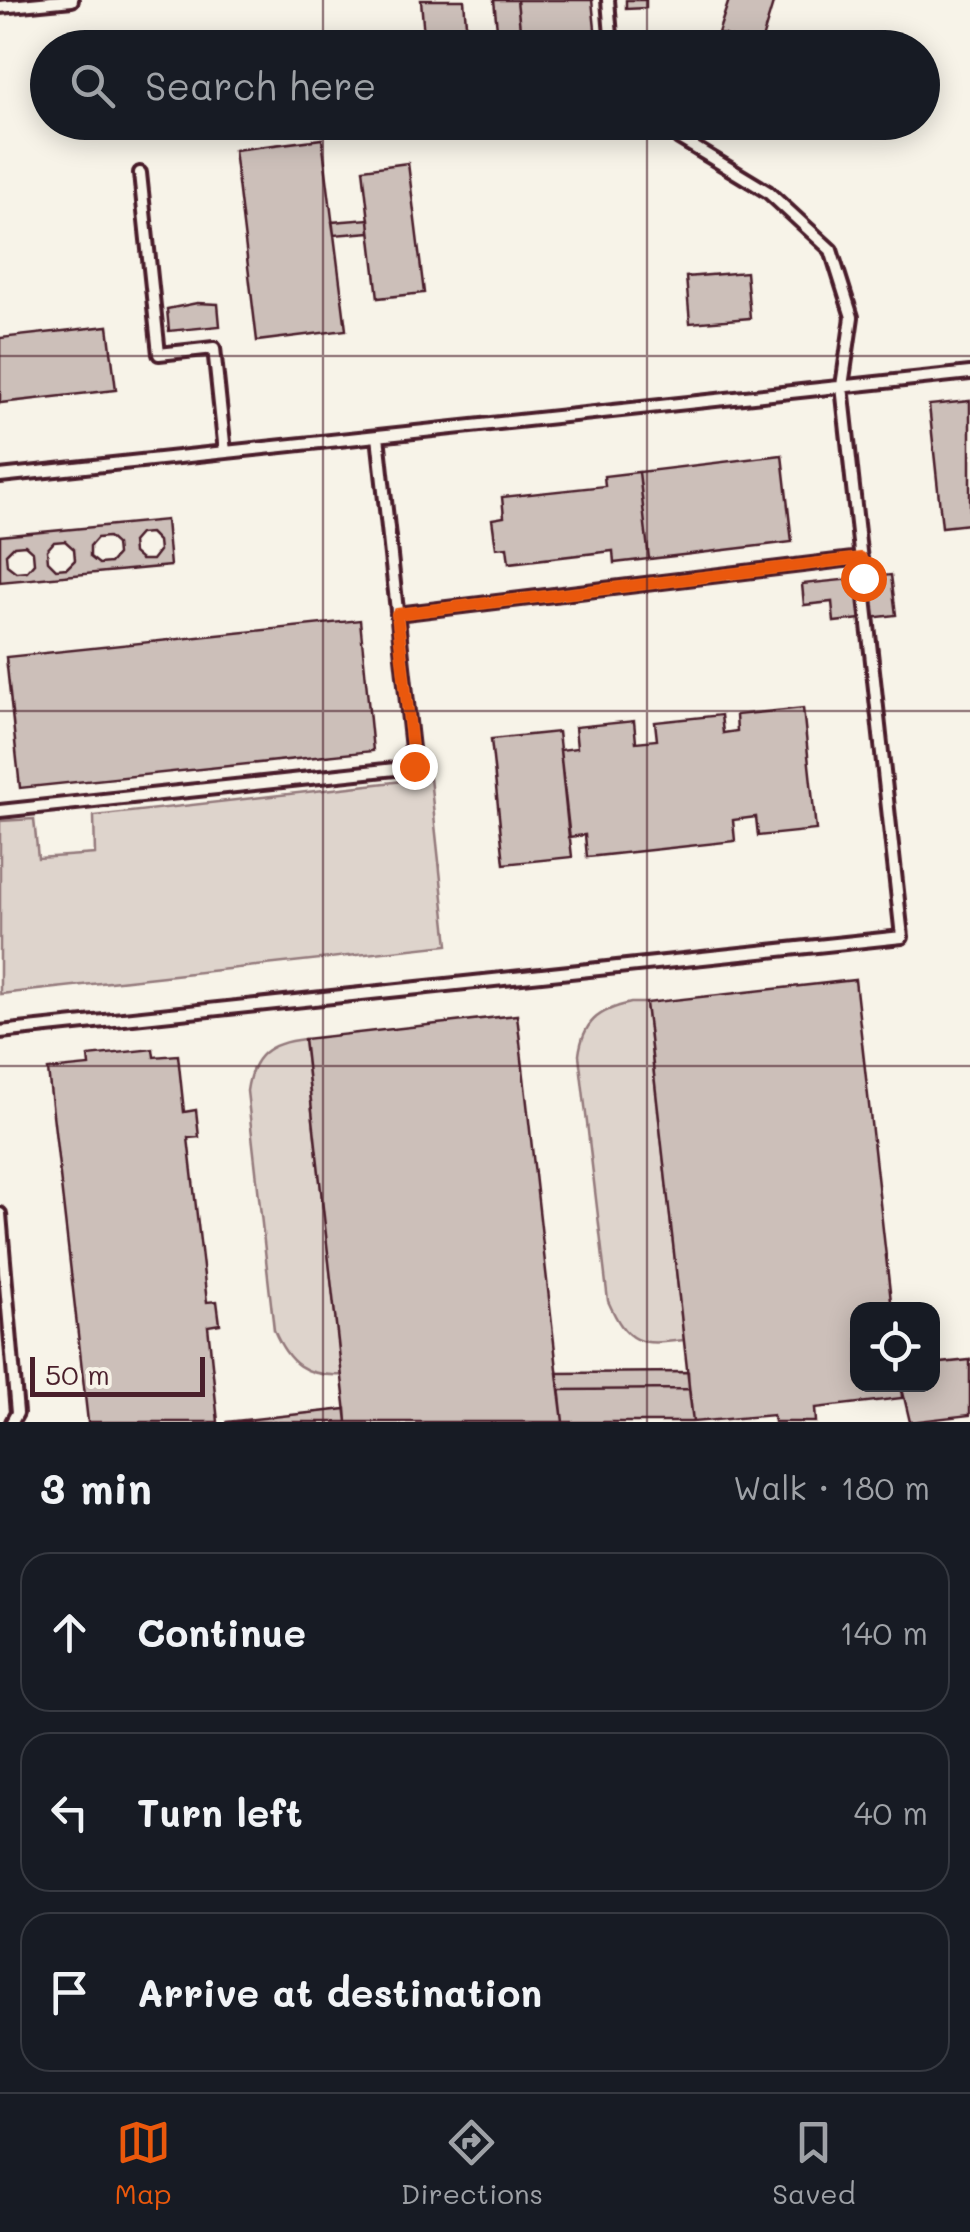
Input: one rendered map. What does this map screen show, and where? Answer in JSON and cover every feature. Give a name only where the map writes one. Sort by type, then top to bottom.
[{"type":"lane","points":[[0,6],[72,0]]},
{"type":"lane","points":[[608,0],[610,30]]},
{"type":"lane","points":[[0,1032],[902,937],[842,386],[852,317],[831,250],[768,192],[682,140]]},
{"type":"lane","points":[[140,173],[160,354],[214,348],[226,452]]},
{"type":"lane","points":[[0,476],[970,373]]},
{"type":"lane","points":[[0,810],[414,766],[378,436]]},
{"type":"lane","points":[[397,614],[861,558]]},
{"type":"lane","points":[[0,1214],[17,1413],[12,1422]]},
{"type":"shaded area","points":[[430,778],[448,945],[0,994],[0,821],[34,819],[38,858],[95,854],[94,816]]},
{"type":"shaded area","points":[[631,1003],[646,1003],[684,1340],[636,1339],[621,1326],[608,1301],[579,1055],[584,1034],[594,1019]]},
{"type":"shaded area","points":[[304,1039],[342,1375],[299,1366],[274,1330],[247,1091],[253,1068],[264,1053]]},
{"type":"building","points":[[421,0],[464,0],[466,30],[424,30]]},
{"type":"building","points":[[494,0],[517,0],[520,30],[497,30]]},
{"type":"building","points":[[517,0],[592,0],[595,30],[520,30]]},
{"type":"building","points":[[626,0],[646,0],[646,8],[626,9]]},
{"type":"building","points":[[729,0],[774,0],[765,30],[719,30]]},
{"type":"building","points":[[322,140],[346,330],[257,341],[234,150]]},
{"type":"building","points":[[408,163],[424,293],[378,298],[363,169]]},
{"type":"building","points":[[369,219],[370,232],[334,235],[332,222]]},
{"type":"building","points":[[746,272],[750,318],[690,323],[686,277]]},
{"type":"building","points":[[197,303],[218,304],[220,326],[169,331],[167,309]]},
{"type":"building","points":[[108,326],[116,390],[0,403],[0,338]]},
{"type":"building","points":[[970,401],[970,524],[942,527],[929,405]]},
{"type":"building","points":[[782,455],[792,542],[649,559],[639,472]]},
{"type":"building","points":[[639,472],[649,559],[614,563],[613,551],[509,563],[507,547],[496,548],[492,519],[504,517],[502,497],[605,486],[604,476]]},
{"type":"building","points":[[166,520],[170,566],[0,582],[0,536]],"holes":[[[150,533],[158,541],[159,551],[152,560],[141,560],[133,553],[132,542],[139,534]],[[108,537],[116,544],[117,555],[110,563],[99,564],[90,557],[90,546],[97,538]],[[65,541],[74,549],[75,560],[67,568],[56,569],[48,561],[47,550],[54,542]],[[25,545],[33,552],[34,563],[27,571],[16,572],[7,565],[6,554],[14,546]]]},
{"type":"building","points":[[891,575],[896,615],[834,622],[832,602],[804,605],[802,584]]},
{"type":"building","points":[[360,620],[373,751],[20,788],[6,657]]},
{"type":"building","points":[[803,708],[816,830],[758,836],[756,817],[733,820],[735,841],[587,857],[585,835],[569,837],[560,750],[577,748],[575,727],[634,721],[636,742],[657,740],[655,722],[721,715],[723,733],[737,731],[736,715]]},
{"type":"building","points":[[558,732],[572,857],[504,864],[491,739]]},
{"type":"building","points":[[855,980],[891,1302],[850,1302],[850,1392],[902,1392],[902,1398],[815,1408],[816,1422],[774,1422],[773,1415],[693,1422],[646,1003]]},
{"type":"building","points":[[517,1015],[563,1422],[347,1422],[304,1039]]},
{"type":"building","points":[[153,1049],[154,1057],[178,1055],[184,1112],[196,1110],[199,1137],[188,1138],[207,1302],[217,1301],[220,1324],[208,1326],[218,1422],[88,1422],[48,1070],[89,1066],[88,1056]]},
{"type":"building","points":[[970,1360],[970,1415],[910,1422],[903,1392],[940,1392],[940,1363]]},
{"type":"building","points":[[688,1372],[689,1389],[559,1390],[557,1373]]},
{"type":"building","points":[[689,1389],[693,1422],[563,1422],[559,1390]]},
{"type":"building","points":[[346,1409],[347,1422],[226,1422]]},
{"type":"route","points":[[414,766],[397,614],[861,558],[863,578]]}]
